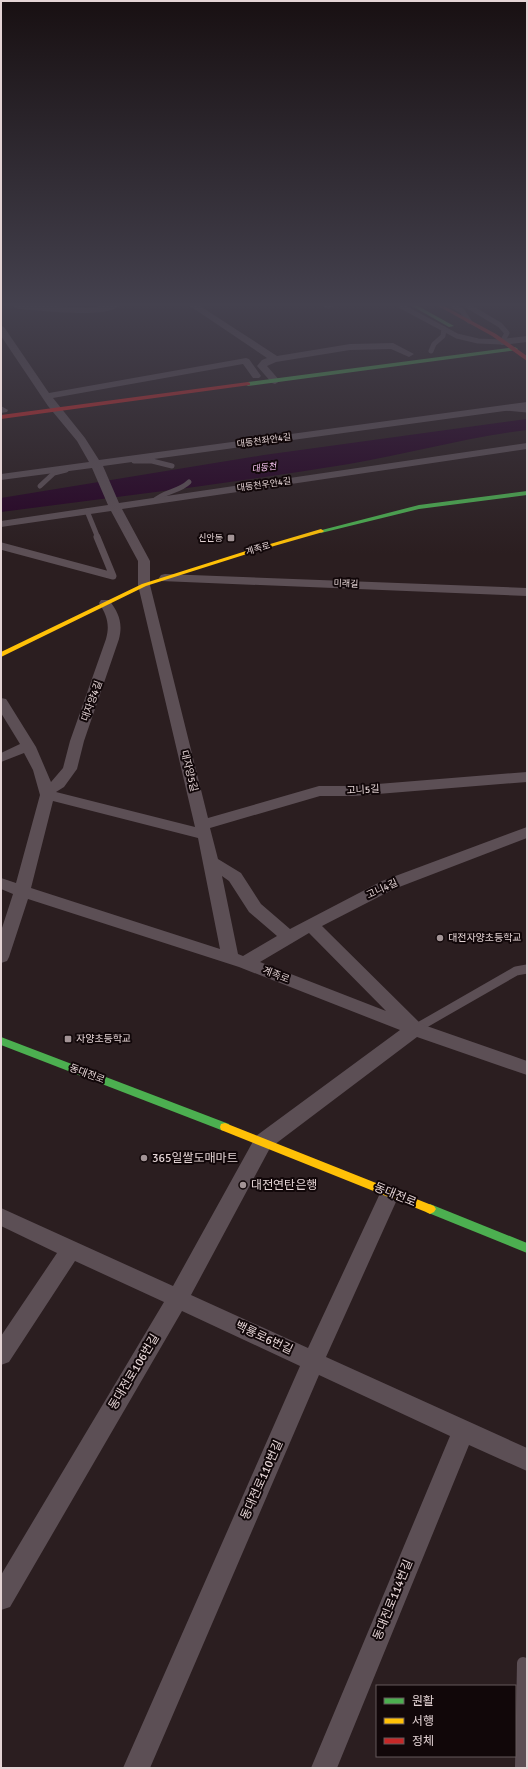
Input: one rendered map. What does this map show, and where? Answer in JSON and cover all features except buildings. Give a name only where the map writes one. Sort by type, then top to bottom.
[{"type":"main road","points":[[2,412],[52,403],[161,389]]},
{"type":"main road","points":[[52,403],[179,389]]},
{"type":"main road","name":"계족로","points":[[2,656],[105,603],[144,585],[165,578],[309,534],[419,507],[527,493]]},
{"type":"main road","name":"동대전로","points":[[4,1046],[263,1142],[527,1248]]},
{"type":"street","name":"대자양5길","points":[[42,389],[81,440],[97,465],[144,560],[144,585],[211,862],[238,960]]},
{"type":"street","points":[[52,403],[119,389]]},
{"type":"street","name":"대동천좌안4길","points":[[1,478],[97,465],[120,460],[527,405]]},
{"type":"street","name":"대동천우안4길","points":[[1,524],[87,511],[115,504],[154,501],[527,446]]},
{"type":"street","name":"미래길","points":[[165,578],[527,592]]},
{"type":"street","name":"대자양4길","points":[[47,793],[59,784],[70,769],[77,741],[113,639],[115,632],[115,620],[105,603]]},
{"type":"street","points":[[1,702],[27,746],[45,783],[47,793],[22,891],[1,957]]},
{"type":"street","points":[[1,758],[27,746]]},
{"type":"street","name":"고니5길","points":[[203,830],[320,791],[353,791],[527,777]]},
{"type":"street","points":[[47,793],[203,830]]},
{"type":"street","name":"고니4길","points":[[238,960],[288,937],[388,885],[527,832]]},
{"type":"street","points":[[211,862],[235,877],[255,908],[288,937]]},
{"type":"street","name":"계족로","points":[[1,882],[22,891],[238,960],[415,1029],[527,1068]]},
{"type":"street","points":[[263,1142],[415,1029],[311,925]]},
{"type":"street","name":"동대전로106번길","points":[[1,1598],[178,1298],[263,1142]]},
{"type":"street","name":"동대전로110번길","points":[[136,1768],[313,1362],[390,1193]]},
{"type":"street","name":"백룡로6번길","points":[[1,1217],[71,1248],[313,1362],[527,1460]]},
{"type":"street","points":[[1,1355],[71,1248]]},
{"type":"street","name":"동대전로114번길","points":[[324,1768],[463,1431]]},
{"type":"lane","points":[[506,408],[527,410]]},
{"type":"lane","points":[[120,460],[152,461],[172,466]]},
{"type":"lane","points":[[40,486],[54,473],[97,465]]},
{"type":"lane","points":[[154,501],[159,495],[178,490],[189,482]]},
{"type":"lane","points":[[1,546],[113,576],[87,511]]},
{"type":"lane","points":[[415,1029],[516,971],[527,969]]},
{"type":"lane","points":[[521,1768],[523,1663]]},
{"type":"water","name":"대동천","points":[[527,419],[527,430],[460,441],[349,464],[218,484],[1,512],[1,498],[264,455]]},
{"type":"traffic: fast","points":[[321,531],[419,507],[527,493]]},
{"type":"traffic: fast","points":[[1,1041],[225,1127]]},
{"type":"traffic: fast","points":[[430,1209],[527,1248]]},
{"type":"traffic: slow","points":[[1,655],[144,585],[248,552],[321,531]]},
{"type":"traffic: slow","points":[[225,1127],[430,1209]]},
{"type":"traffic: jam","points":[[1,417],[214,389]]},
{"type":"place","name":"신안동","points":[[231,538]]},
{"type":"place","name":"대전자양초등학교","points":[[440,938]]},
{"type":"place","name":"자양초등학교","points":[[68,1039]]},
{"type":"place","name":"365일쌀도매마트","points":[[144,1158]]},
{"type":"place","name":"대전연탄은행","points":[[243,1185]]}]
